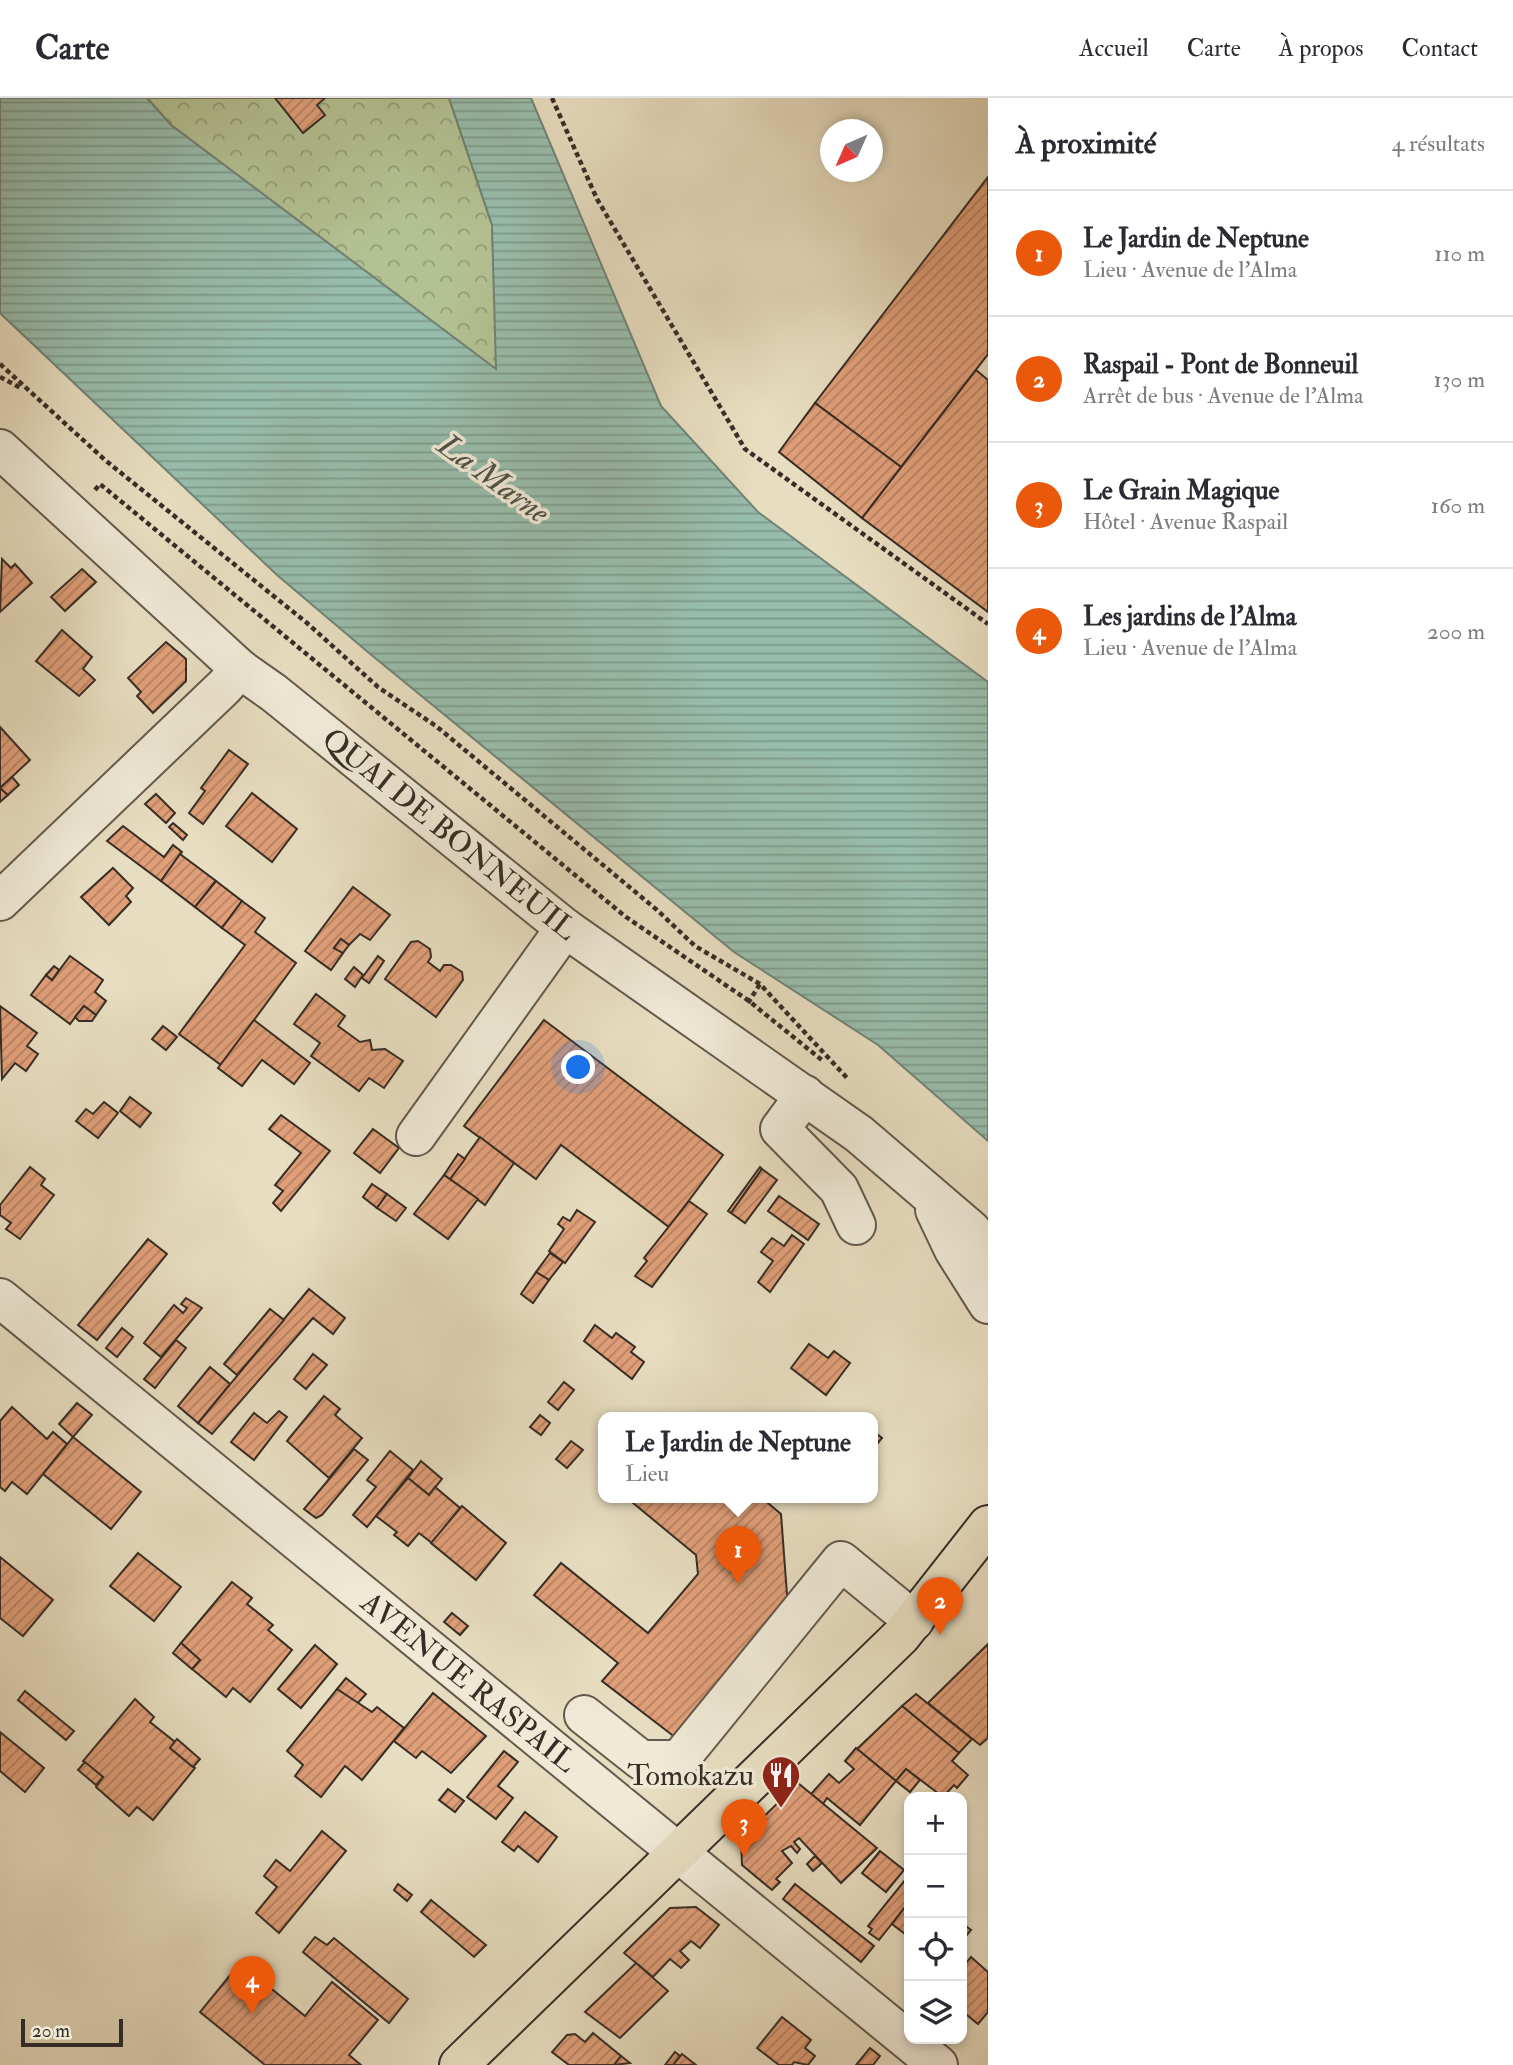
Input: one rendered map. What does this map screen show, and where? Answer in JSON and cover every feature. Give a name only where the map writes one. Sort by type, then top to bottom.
[{"type":"main road","points":[[459,2065],[679,1854],[914,1621],[988,1525]]},
{"type":"street","name":"QUAI DE BONNEUIL","points":[[0,449],[240,669],[274,693],[565,928],[859,1134],[971,1230],[988,1251]]},
{"type":"street","points":[[0,901],[240,669]]},
{"type":"street","points":[[415,1136],[565,928]]},
{"type":"street","points":[[805,1095],[780,1129],[839,1189],[856,1225]]},
{"type":"street","name":"QUAI DE BONNEUIL","points":[[925,1189],[954,1250],[988,1304]]},
{"type":"street","name":"AVENUE RASPAIL","points":[[0,1298],[938,2065]]},
{"type":"street","points":[[584,1715],[641,1759],[679,1760],[841,1561],[914,1621]]},
{"type":"path","points":[[552,98],[597,199],[745,449],[988,624]]},
{"type":"path","name":"QUAI DE BONNEUIL","points":[[0,365],[105,460],[307,623],[378,687],[436,726],[657,910],[695,946],[760,984],[856,1089],[749,1001],[626,917],[100,484],[90,494]]},
{"type":"path","points":[[0,377],[28,393]]},
{"type":"path","points":[[743,1010],[760,984]]},
{"type":"green space","points":[[147,98],[449,98],[492,225],[497,370],[171,125]]},
{"type":"water","name":"La Marne","points":[[0,98],[147,98],[171,125],[496,369],[492,225],[449,98],[531,98],[661,406],[758,512],[988,682],[988,1141],[878,1045],[734,952],[369,653],[277,575],[0,313]]},
{"type":"building","points":[[275,98],[325,98],[317,105],[325,115],[303,133]]},
{"type":"building","points":[[988,177],[988,354],[901,467],[815,403]]},
{"type":"building","points":[[976,370],[988,380],[988,612],[862,518]]},
{"type":"building","points":[[815,403],[901,467],[862,518],[779,452]]},
{"type":"building","points":[[2,559],[11,568],[15,564],[32,583],[0,612]]},
{"type":"building","points":[[82,569],[96,582],[65,611],[51,597]]},
{"type":"building","points":[[62,630],[92,657],[83,669],[95,680],[79,696],[36,661]]},
{"type":"building","points":[[166,642],[186,659],[186,681],[153,713],[137,696],[141,692],[128,678]]},
{"type":"building","points":[[0,727],[30,760],[0,788]]},
{"type":"building","points":[[229,750],[248,764],[203,824],[189,813],[205,791],[201,788]]},
{"type":"building","points":[[12,777],[19,785],[8,795],[0,788]]},
{"type":"building","points":[[0,788],[8,795],[0,802]]},
{"type":"building","points":[[252,793],[297,829],[272,862],[226,826]]},
{"type":"building","points":[[156,794],[175,813],[166,823],[145,804]]},
{"type":"building","points":[[173,823],[187,835],[183,840],[169,827]]},
{"type":"building","points":[[123,826],[164,857],[173,845],[182,852],[161,881],[107,841]]},
{"type":"building","points":[[180,854],[216,881],[195,907],[161,881]]},
{"type":"building","points":[[113,868],[133,888],[126,896],[131,902],[109,925],[81,897]]},
{"type":"building","points":[[216,881],[242,901],[222,928],[195,907]]},
{"type":"building","points":[[353,887],[390,915],[370,940],[360,934],[349,945],[341,939],[334,948],[343,953],[331,970],[305,951]]},
{"type":"building","points":[[242,901],[265,918],[255,932],[296,963],[221,1065],[179,1034],[245,945],[222,928]]},
{"type":"building","points":[[341,939],[349,945],[343,953],[334,948]]},
{"type":"building","points":[[418,941],[430,949],[431,957],[428,962],[440,971],[444,965],[451,965],[462,972],[463,980],[436,1017],[385,979],[411,942]]},
{"type":"building","points":[[70,956],[103,980],[95,992],[106,1001],[96,1015],[84,1006],[70,1024],[31,995],[46,975],[52,980]]},
{"type":"building","points":[[378,956],[384,961],[369,983],[362,978]]},
{"type":"building","points":[[54,966],[59,970],[52,980],[46,975]]},
{"type":"building","points":[[354,967],[363,975],[355,987],[345,979]]},
{"type":"building","points":[[316,994],[345,1016],[338,1026],[360,1042],[370,1040],[372,1050],[385,1049],[403,1061],[384,1088],[369,1078],[359,1091],[311,1056],[320,1043],[294,1024]]},
{"type":"building","points":[[0,1006],[37,1033],[27,1046],[38,1054],[26,1071],[15,1063],[2,1079]]},
{"type":"building","points":[[84,1006],[96,1015],[92,1021],[79,1021],[75,1017]]},
{"type":"building","points":[[254,1020],[310,1063],[294,1084],[262,1060],[242,1086],[218,1068]]},
{"type":"building","points":[[544,1020],[723,1155],[669,1227],[561,1145],[536,1179],[464,1126]]},
{"type":"building","points":[[163,1026],[177,1037],[166,1050],[152,1039]]},
{"type":"building","points":[[130,1097],[151,1113],[140,1127],[120,1111]]},
{"type":"building","points":[[104,1102],[118,1113],[98,1138],[76,1121],[86,1109],[93,1114]]},
{"type":"building","points":[[281,1115],[330,1151],[281,1211],[273,1203],[283,1191],[275,1185],[301,1153],[269,1129]]},
{"type":"building","points":[[373,1129],[399,1148],[380,1173],[354,1153]]},
{"type":"building","points":[[480,1137],[514,1163],[485,1205],[450,1179]]},
{"type":"building","points":[[458,1154],[465,1159],[450,1179],[444,1175]]},
{"type":"building","points":[[30,1167],[45,1179],[41,1185],[54,1195],[20,1239],[6,1229],[11,1223],[0,1215],[0,1205]]},
{"type":"building","points":[[760,1167],[762,1169],[731,1213],[728,1211]]},
{"type":"building","points":[[762,1169],[777,1180],[745,1223],[731,1213]]},
{"type":"building","points":[[444,1175],[478,1199],[448,1239],[414,1214]]},
{"type":"building","points":[[372,1184],[387,1194],[377,1208],[363,1197]]},
{"type":"building","points":[[387,1194],[406,1208],[396,1221],[377,1208]]},
{"type":"building","points":[[779,1196],[819,1224],[808,1240],[768,1211]]},
{"type":"building","points":[[689,1201],[707,1214],[652,1287],[635,1276],[647,1261],[644,1258]]},
{"type":"building","points":[[577,1210],[595,1222],[565,1263],[549,1251],[564,1229],[558,1224],[563,1217],[570,1221]]},
{"type":"building","points":[[792,1235],[804,1244],[770,1292],[758,1282],[773,1261],[761,1252],[772,1238],[784,1246]]},
{"type":"building","points":[[148,1239],[167,1254],[97,1340],[78,1325]]},
{"type":"building","points":[[550,1253],[563,1262],[549,1280],[536,1272]]},
{"type":"building","points":[[536,1272],[549,1280],[533,1303],[521,1294]]},
{"type":"building","points":[[309,1289],[345,1318],[333,1334],[313,1318],[212,1434],[198,1423]]},
{"type":"building","points":[[186,1298],[202,1308],[161,1357],[144,1343],[174,1305],[183,1313],[187,1308],[181,1304]]},
{"type":"building","points":[[270,1309],[284,1320],[237,1375],[224,1364]]},
{"type":"building","points":[[595,1325],[612,1338],[616,1333],[635,1347],[631,1352],[644,1362],[632,1379],[584,1341]]},
{"type":"building","points":[[122,1328],[133,1337],[117,1357],[106,1348]]},
{"type":"building","points":[[176,1340],[186,1348],[155,1388],[144,1379]]},
{"type":"building","points":[[809,1344],[828,1358],[834,1351],[850,1363],[826,1395],[791,1368]]},
{"type":"building","points":[[313,1354],[327,1365],[306,1389],[294,1379]]},
{"type":"building","points":[[210,1367],[230,1384],[198,1423],[178,1406]]},
{"type":"building","points":[[564,1382],[574,1390],[558,1410],[548,1402]]},
{"type":"building","points":[[324,1396],[340,1409],[335,1415],[362,1438],[329,1478],[287,1441]]},
{"type":"building","points":[[77,1403],[92,1415],[73,1437],[59,1424]]},
{"type":"building","points":[[12,1407],[47,1439],[53,1432],[67,1444],[27,1494],[12,1482],[5,1491],[0,1487],[0,1421]]},
{"type":"building","points":[[279,1411],[287,1417],[254,1460],[231,1442],[254,1413],[267,1423]]},
{"type":"building","points":[[540,1415],[550,1423],[541,1435],[530,1427]]},
{"type":"building","points":[[73,1437],[141,1492],[111,1529],[43,1474]]},
{"type":"building","points":[[571,1441],[583,1450],[567,1468],[556,1459]]},
{"type":"building","points":[[354,1449],[368,1460],[322,1515],[316,1518],[304,1509]]},
{"type":"building","points":[[390,1451],[413,1470],[367,1527],[353,1515],[376,1487],[367,1480]]},
{"type":"building","points":[[421,1461],[442,1479],[429,1495],[408,1478]]},
{"type":"building","points":[[408,1478],[429,1495],[435,1487],[460,1508],[432,1543],[419,1533],[408,1546],[394,1535],[397,1532],[376,1516]]},
{"type":"building","points":[[633,1503],[768,1503],[781,1514],[788,1608],[676,1738],[602,1681],[618,1663],[534,1595],[561,1563],[648,1633],[698,1574],[696,1555]]},
{"type":"building","points":[[462,1506],[506,1543],[476,1580],[431,1543]]},
{"type":"building","points":[[138,1553],[181,1587],[154,1621],[110,1586]]},
{"type":"building","points":[[0,1557],[53,1600],[23,1636],[0,1618]]},
{"type":"building","points":[[232,1582],[252,1598],[247,1604],[273,1625],[268,1630],[292,1650],[250,1702],[233,1688],[226,1697],[192,1669],[200,1660],[181,1643]]},
{"type":"building","points":[[452,1613],[468,1626],[460,1635],[444,1622]]},
{"type":"building","points":[[181,1643],[200,1660],[192,1669],[173,1653]]},
{"type":"building","points":[[988,1644],[988,1738],[980,1745],[928,1703]]},
{"type":"building","points":[[315,1645],[337,1664],[301,1708],[278,1689]]},
{"type":"building","points":[[346,1678],[366,1694],[357,1704],[337,1689]]},
{"type":"building","points":[[337,1689],[372,1712],[377,1707],[404,1728],[362,1780],[345,1766],[321,1797],[295,1776],[303,1765],[287,1751]]},
{"type":"building","points":[[25,1691],[74,1731],[66,1740],[18,1700]]},
{"type":"building","points":[[433,1693],[486,1736],[451,1773],[422,1751],[416,1758],[394,1741]]},
{"type":"building","points":[[916,1694],[972,1739],[959,1753],[902,1706]]},
{"type":"building","points":[[135,1699],[154,1717],[150,1722],[175,1742],[170,1748],[195,1768],[153,1820],[137,1807],[129,1816],[96,1787],[103,1777],[83,1761]]},
{"type":"building","points":[[902,1706],[959,1753],[952,1761],[968,1775],[957,1788],[954,1785],[948,1792],[936,1792],[906,1769],[896,1781],[857,1749]]},
{"type":"building","points":[[0,1732],[44,1768],[25,1792],[0,1771]]},
{"type":"building","points":[[177,1739],[200,1759],[193,1767],[170,1748]]},
{"type":"building","points":[[856,1748],[896,1781],[860,1825],[827,1798],[823,1804],[811,1794],[829,1774],[839,1783],[854,1769],[845,1761]]},
{"type":"building","points":[[504,1751],[518,1762],[498,1786],[513,1798],[496,1819],[467,1797]]},
{"type":"building","points":[[85,1762],[103,1777],[96,1785],[78,1770]]},
{"type":"building","points":[[906,1769],[920,1780],[910,1792],[896,1781]]},
{"type":"building","points":[[798,1783],[877,1848],[841,1883],[799,1838],[794,1842],[800,1849],[797,1853],[791,1846],[782,1851],[792,1863],[776,1879],[780,1882],[772,1890],[742,1865],[741,1839]]},
{"type":"building","points":[[448,1789],[464,1801],[455,1812],[439,1800]]},
{"type":"building","points":[[525,1812],[557,1837],[538,1862],[518,1846],[514,1851],[502,1842]]},
{"type":"building","points":[[322,1831],[346,1851],[279,1933],[256,1913],[277,1887],[264,1876],[276,1860],[290,1871]]},
{"type":"building","points":[[880,1851],[904,1870],[886,1892],[862,1873]]},
{"type":"building","points":[[815,1856],[822,1863],[813,1871],[807,1864]]},
{"type":"building","points":[[904,1881],[904,1908],[879,1940],[869,1933],[872,1929],[868,1926]]},
{"type":"building","points":[[398,1884],[412,1895],[407,1901],[394,1890]]},
{"type":"building","points":[[795,1884],[874,1946],[861,1962],[783,1899]]},
{"type":"building","points":[[431,1900],[486,1945],[474,1957],[421,1912]]},
{"type":"building","points":[[696,1907],[719,1925],[700,1948],[691,1941],[680,1951],[689,1960],[681,1968],[670,1959],[653,1977],[624,1953],[670,1908]]},
{"type":"building","points":[[904,1908],[904,1933],[892,1924]]},
{"type":"building","points":[[315,1937],[327,1945],[334,1938],[408,1999],[389,2023],[303,1952]]},
{"type":"building","points":[[971,1957],[988,1972],[988,2012],[978,2024],[967,2015],[967,1962]]},
{"type":"building","points":[[240,1963],[305,2016],[332,1982],[378,2020],[349,2055],[361,2065],[265,2065],[200,2012]]},
{"type":"building","points":[[636,1963],[668,1991],[620,2038],[585,2012]]},
{"type":"building","points":[[782,2017],[811,2040],[805,2048],[815,2056],[808,2065],[794,2062],[792,2065],[779,2065],[757,2048]]},
{"type":"building","points":[[593,2033],[621,2056],[614,2065],[569,2065],[552,2052],[567,2035],[575,2034],[585,2042]]},
{"type":"building","points":[[870,2048],[880,2056],[873,2065],[856,2065]]},
{"type":"building","points":[[675,2052],[680,2056],[673,2065],[665,2065]]},
{"type":"building","points":[[682,2054],[696,2065],[673,2065]]},
{"type":"building","points":[[621,2056],[630,2063],[614,2065]]},
{"type":"place","name":"Le Jardin de Neptune","points":[[738,1584]]},
{"type":"place","name":"Raspail - Pont de Bonneuil","points":[[940,1635]]},
{"type":"place","name":"Tomokazu","points":[[781,1809]]},
{"type":"place","name":"Le Grain Magique","points":[[744,1857]]},
{"type":"place","name":"Les jardins de l'Alma","points":[[252,2014]]}]
